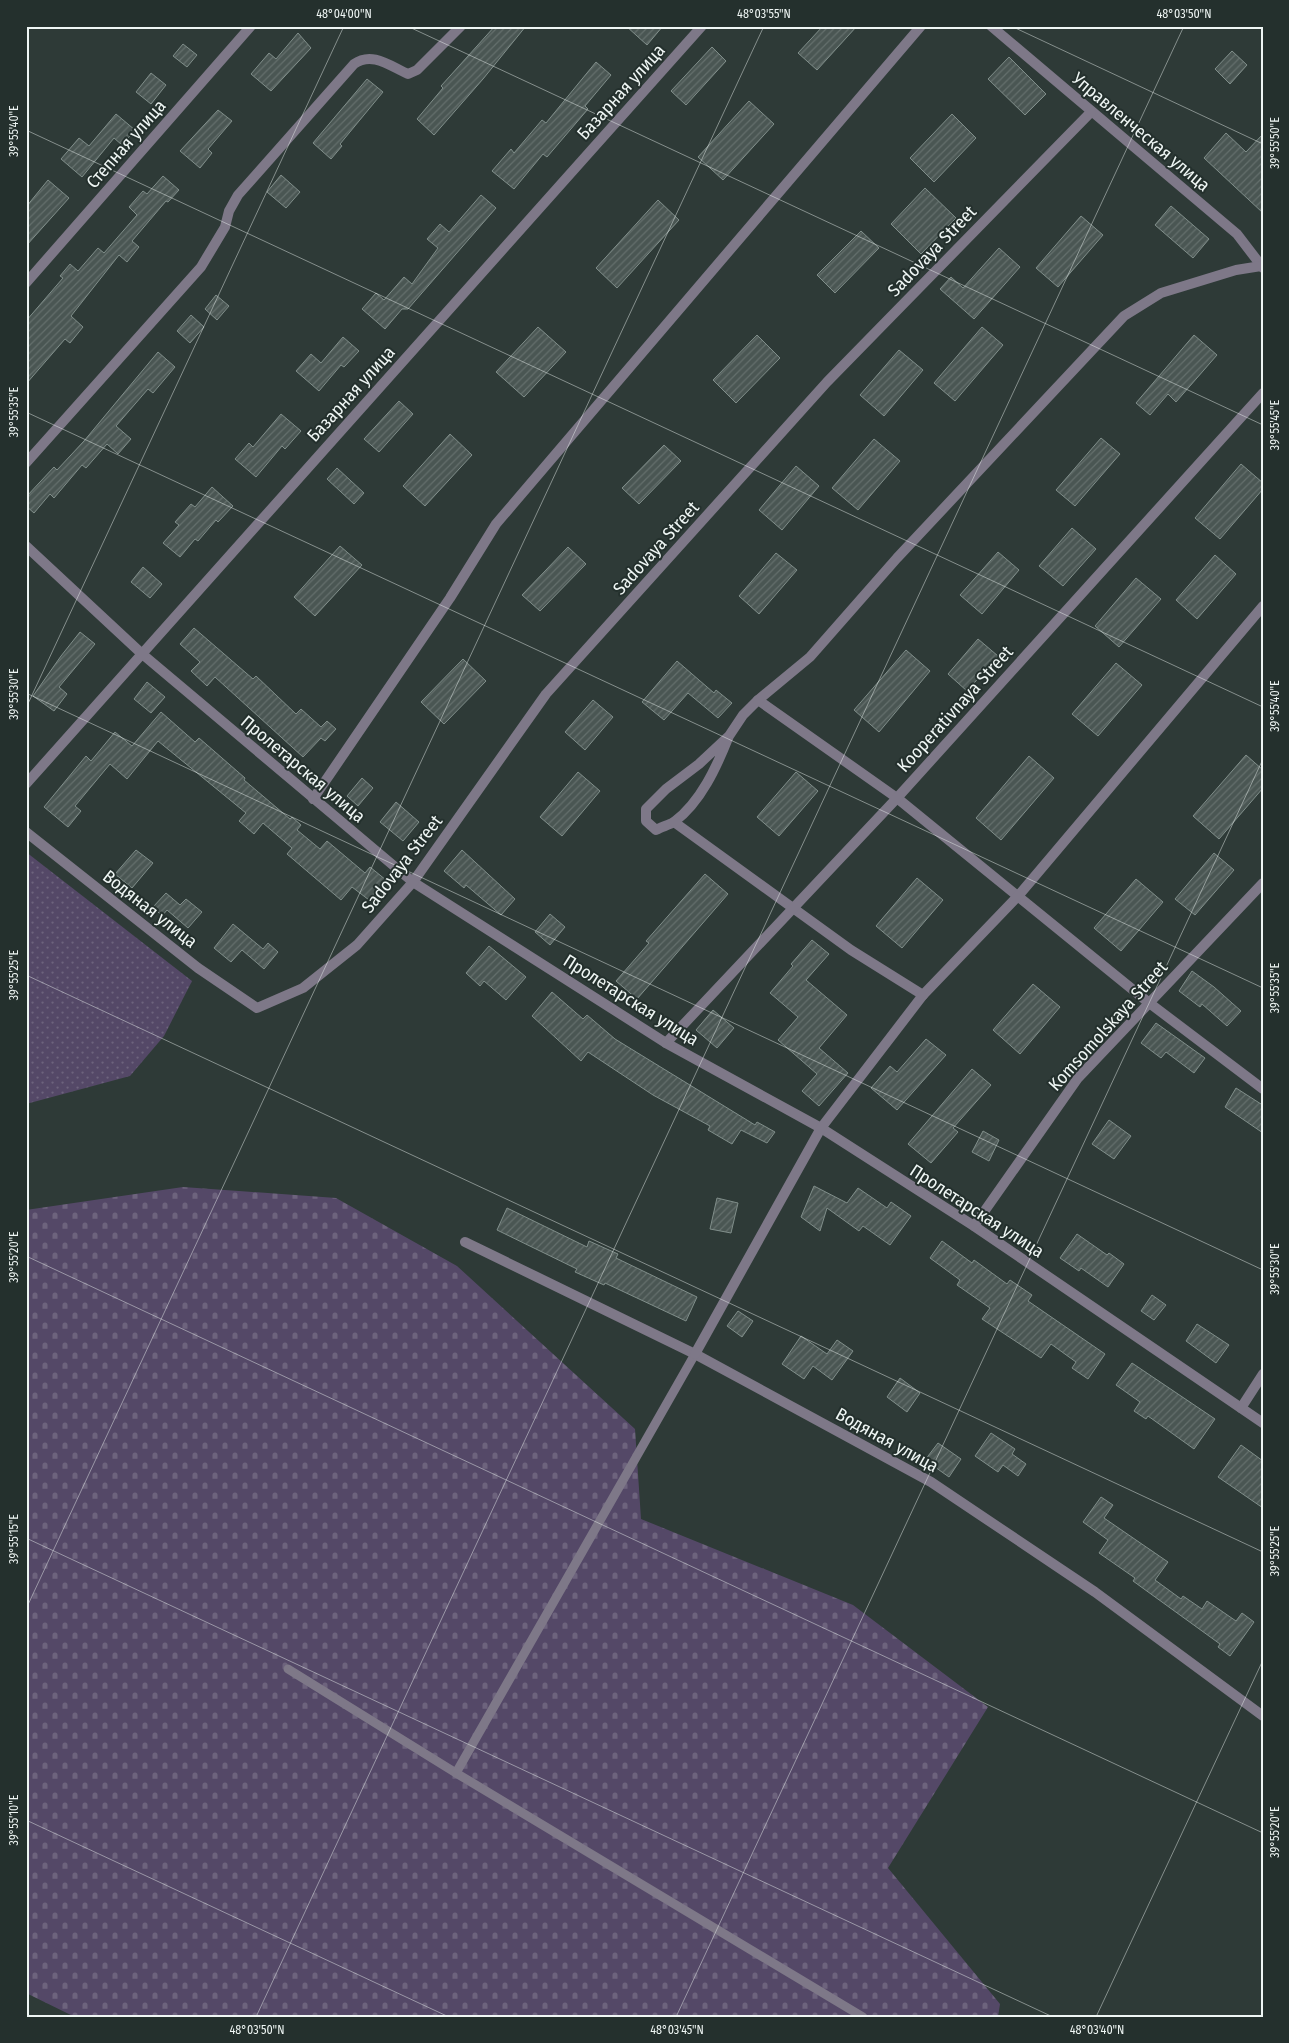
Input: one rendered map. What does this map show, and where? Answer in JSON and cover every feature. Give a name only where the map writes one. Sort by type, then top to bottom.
[{"type":"street","name":"Степная улица","points":[[26,283],[251,26]]},
{"type":"street","points":[[26,463],[201,267],[225,227],[229,212],[238,195],[354,64],[362,58],[372,57],[408,74],[417,70],[461,26]]},
{"type":"street","name":"Базарная улица","points":[[26,784],[702,26]]},
{"type":"street","points":[[313,799],[450,598],[496,524],[921,26]]},
{"type":"street","name":"Управленческая улица","points":[[992,26],[1237,234],[1262,267]]},
{"type":"street","name":"Sadovaya Street","points":[[257,1008],[303,988],[349,951],[413,882],[546,694],[826,382],[1091,112]]},
{"type":"street","points":[[728,736],[718,763],[706,784],[674,822],[656,830],[646,821],[646,809],[666,789],[699,764],[728,736],[743,715],[758,700],[810,657],[897,558],[1124,316],[1161,294],[1236,270],[1262,267]]},
{"type":"street","name":"Kooperativnaya Street","points":[[666,1043],[897,798],[1263,393]]},
{"type":"street","name":"Пролетарская улица","points":[[26,546],[141,653],[413,882],[666,1043],[821,1128],[974,1226],[1263,1423]]},
{"type":"street","points":[[695,1354],[821,1128],[923,995],[1020,895],[1263,606]]},
{"type":"street","points":[[758,700],[897,798],[1020,895],[1148,1002],[1263,1089]]},
{"type":"street","points":[[674,822],[795,907],[851,950],[923,995]]},
{"type":"street","name":"Водяная улица","points":[[26,832],[198,968],[257,1008]]},
{"type":"street","name":"Komsomolskaya Street","points":[[974,1226],[1078,1078],[1148,1002],[1263,883]]},
{"type":"street","name":"Водяная улица","points":[[465,1242],[695,1354],[931,1482],[1095,1592],[1263,1716]]},
{"type":"street","points":[[1241,1408],[1263,1374]]},
{"type":"lane","points":[[456,1773],[695,1354]]},
{"type":"lane","points":[[288,1669],[456,1773],[863,2017]]},
{"type":"green space","points":[[26,852],[192,981],[164,1036],[130,1076],[26,1104]]},
{"type":"green space","points":[[183,1187],[336,1198],[457,1266],[635,1429],[641,1519],[853,1605],[988,1707],[888,1868],[1000,2004],[998,2017],[75,2017],[26,1993],[26,1210]]},
{"type":"building","points":[[495,26],[526,26],[434,135],[417,119],[443,88],[441,86]]},
{"type":"building","points":[[626,26],[663,26],[647,45]]},
{"type":"building","points":[[823,26],[857,26],[817,70],[798,53]]},
{"type":"building","points":[[298,33],[311,48],[271,91],[251,74],[269,53],[276,59]]},
{"type":"building","points":[[183,44],[197,55],[187,67],[173,56]]},
{"type":"building","points":[[712,47],[726,61],[686,105],[671,91]]},
{"type":"building","points":[[1232,51],[1247,65],[1230,84],[1215,69]]},
{"type":"building","points":[[1009,57],[1046,94],[1025,115],[988,79]]},
{"type":"building","points":[[596,62],[611,75],[585,106],[588,109],[547,157],[543,154],[514,189],[492,171],[511,149],[514,153],[542,120],[546,123]]},
{"type":"building","points":[[151,73],[166,85],[151,104],[136,92]]},
{"type":"building","points":[[367,79],[383,92],[340,144],[342,146],[331,159],[313,143]]},
{"type":"building","points":[[749,101],[774,124],[723,180],[698,157]]},
{"type":"building","points":[[218,110],[232,121],[208,149],[212,153],[200,168],[180,151]]},
{"type":"building","points":[[116,114],[135,130],[122,145],[114,138],[82,177],[61,159],[79,138],[89,146]]},
{"type":"building","points":[[952,114],[976,138],[934,182],[910,158]]},
{"type":"building","points":[[1226,133],[1246,152],[1263,134],[1263,213],[1204,158]]},
{"type":"building","points":[[281,175],[300,192],[286,208],[267,192]]},
{"type":"building","points":[[163,176],[179,190],[168,202],[166,201],[132,241],[139,247],[127,262],[119,255],[71,316],[83,327],[70,343],[65,339],[26,384],[26,321],[63,278],[60,276],[70,264],[78,271],[98,248],[104,253],[137,215],[129,207],[143,191],[147,194]]},
{"type":"building","points":[[48,180],[69,198],[26,246],[26,207]]},
{"type":"building","points":[[925,188],[956,218],[921,254],[891,224]]},
{"type":"building","points":[[481,195],[496,208],[408,309],[402,309],[385,329],[362,309],[376,293],[384,300],[404,277],[412,284],[438,248],[427,239],[440,224],[449,232]]},
{"type":"building","points":[[658,200],[679,220],[617,288],[596,268]]},
{"type":"building","points":[[1171,206],[1209,239],[1193,258],[1155,225]]},
{"type":"building","points":[[1081,216],[1103,235],[1058,287],[1036,268]]},
{"type":"building","points":[[861,231],[879,248],[835,293],[817,275]]},
{"type":"building","points":[[999,248],[1020,267],[974,319],[940,289],[951,277],[963,288]]},
{"type":"building","points":[[216,295],[229,306],[217,320],[205,309]]},
{"type":"building","points":[[191,315],[204,327],[190,343],[177,331]]},
{"type":"building","points":[[538,327],[566,352],[524,397],[496,372]]},
{"type":"building","points":[[982,327],[1003,345],[955,401],[934,383]]},
{"type":"building","points":[[757,335],[780,358],[736,403],[713,380]]},
{"type":"building","points":[[1194,335],[1217,355],[1176,402],[1168,394],[1150,415],[1136,403]]},
{"type":"building","points":[[343,337],[359,351],[344,367],[341,365],[319,391],[296,371],[311,354],[321,363]]},
{"type":"building","points":[[899,350],[923,370],[884,416],[860,395]]},
{"type":"building","points":[[158,352],[175,367],[153,393],[148,389],[116,426],[131,439],[118,454],[107,444],[86,468],[82,465],[54,498],[50,494],[34,513],[26,506],[26,497],[54,467],[57,470],[84,441]]},
{"type":"building","points":[[399,401],[413,414],[379,452],[364,439]]},
{"type":"building","points":[[281,414],[301,431],[285,449],[282,446],[256,477],[235,459],[249,443],[253,447]]},
{"type":"building","points":[[450,434],[472,455],[425,506],[403,486]]},
{"type":"building","points":[[1101,438],[1120,454],[1075,506],[1056,490]]},
{"type":"building","points":[[874,439],[900,461],[858,510],[832,488]]},
{"type":"building","points":[[664,445],[681,461],[639,504],[622,488]]},
{"type":"building","points":[[1241,464],[1263,483],[1263,489],[1220,539],[1195,518]]},
{"type":"building","points":[[796,466],[819,486],[782,530],[759,510]]},
{"type":"building","points":[[337,468],[364,493],[354,504],[327,479]]},
{"type":"building","points":[[212,487],[233,506],[218,522],[216,520],[198,541],[195,539],[180,557],[163,543],[179,525],[175,522],[191,504],[195,507]]},
{"type":"building","points":[[1072,528],[1096,549],[1063,586],[1039,566]]},
{"type":"building","points":[[340,546],[362,565],[315,616],[294,597]]},
{"type":"building","points":[[568,547],[586,564],[540,611],[522,595]]},
{"type":"building","points":[[998,552],[1019,570],[982,614],[960,595]]},
{"type":"building","points":[[776,553],[797,570],[759,614],[739,596]]},
{"type":"building","points":[[1215,555],[1236,574],[1197,619],[1176,600]]},
{"type":"building","points":[[143,567],[162,584],[150,598],[131,582]]},
{"type":"building","points":[[1136,578],[1161,599],[1119,647],[1095,626]]},
{"type":"building","points":[[194,628],[253,679],[256,676],[296,714],[301,709],[321,727],[327,721],[336,729],[325,741],[321,738],[303,757],[215,677],[207,686],[191,671],[200,662],[180,644]]},
{"type":"building","points":[[80,632],[95,644],[59,687],[67,694],[54,711],[33,696]]},
{"type":"building","points":[[978,639],[998,656],[967,691],[948,674]]},
{"type":"building","points":[[906,650],[930,671],[879,732],[854,710]]},
{"type":"building","points":[[463,659],[486,681],[444,724],[421,702]]},
{"type":"building","points":[[677,661],[714,693],[716,690],[732,703],[718,718],[688,693],[664,720],[642,702]]},
{"type":"building","points":[[1116,663],[1142,685],[1098,736],[1072,714]]},
{"type":"building","points":[[147,682],[165,697],[151,713],[134,699]]},
{"type":"building","points":[[593,700],[613,717],[585,750],[565,732]]},
{"type":"building","points":[[161,712],[195,742],[199,738],[245,778],[244,780],[290,819],[292,817],[301,825],[297,830],[320,849],[327,841],[365,873],[370,867],[386,880],[369,900],[352,887],[341,900],[287,854],[292,848],[263,823],[254,834],[239,821],[246,813],[158,741],[127,779],[110,764],[75,806],[81,811],[68,827],[44,807],[86,756],[91,761],[115,732],[132,746]]},
{"type":"building","points":[[1246,755],[1263,770],[1263,788],[1219,839],[1193,816]]},
{"type":"building","points":[[1029,756],[1054,778],[1001,840],[976,818]]},
{"type":"building","points":[[578,772],[600,791],[562,836],[540,817]]},
{"type":"building","points":[[796,772],[818,791],[779,836],[757,817]]},
{"type":"building","points":[[362,778],[373,788],[358,806],[347,796]]},
{"type":"building","points":[[396,802],[419,822],[403,841],[380,822]]},
{"type":"building","points":[[136,850],[153,863],[132,888],[115,874]]},
{"type":"building","points":[[462,850],[515,899],[501,915],[466,885],[464,888],[444,871]]},
{"type":"building","points":[[1214,853],[1234,870],[1195,915],[1175,899]]},
{"type":"building","points":[[705,874],[728,894],[637,999],[616,981],[649,943],[646,941]]},
{"type":"building","points":[[917,878],[943,900],[902,948],[876,926]]},
{"type":"building","points":[[1136,879],[1163,902],[1121,951],[1094,928]]},
{"type":"building","points":[[166,893],[180,905],[186,899],[202,912],[188,928],[167,910],[162,916],[153,907]]},
{"type":"building","points":[[550,914],[565,927],[550,945],[535,932]]},
{"type":"building","points":[[233,924],[263,949],[268,943],[278,952],[264,969],[242,950],[231,962],[214,948]]},
{"type":"building","points":[[812,940],[829,954],[806,980],[847,1015],[819,1048],[848,1073],[819,1106],[802,1091],[817,1074],[778,1040],[798,1017],[770,993],[793,966],[791,964]]},
{"type":"building","points":[[489,946],[526,977],[506,1000],[484,981],[480,986],[466,973]]},
{"type":"building","points":[[1192,971],[1214,987],[1241,1011],[1227,1026],[1202,1004],[1200,1007],[1179,991]]},
{"type":"building","points":[[1033,984],[1060,1007],[1020,1054],[993,1030]]},
{"type":"building","points":[[552,992],[583,1019],[587,1015],[615,1039],[755,1125],[757,1122],[775,1132],[767,1143],[741,1130],[732,1144],[708,1130],[710,1126],[653,1095],[588,1052],[581,1061],[532,1016]]},
{"type":"building","points":[[713,1010],[734,1028],[717,1048],[696,1030]]},
{"type":"building","points":[[1156,1023],[1205,1058],[1194,1073],[1166,1052],[1161,1058],[1141,1043]]},
{"type":"building","points":[[926,1039],[946,1055],[897,1110],[871,1088],[890,1066],[897,1072]]},
{"type":"building","points":[[972,1069],[991,1085],[953,1128],[958,1132],[931,1163],[908,1144]]},
{"type":"building","points":[[1236,1088],[1261,1104],[1263,1101],[1263,1133],[1225,1107]]},
{"type":"building","points":[[1109,1120],[1131,1136],[1114,1159],[1092,1144]]},
{"type":"building","points":[[983,1131],[999,1140],[989,1161],[972,1152]]},
{"type":"building","points":[[814,1186],[847,1203],[858,1188],[887,1208],[891,1202],[911,1216],[890,1245],[863,1226],[859,1231],[827,1208],[820,1231],[801,1217]]},
{"type":"building","points":[[717,1198],[738,1203],[731,1233],[710,1229]]},
{"type":"building","points":[[507,1208],[587,1247],[589,1241],[618,1254],[616,1258],[697,1297],[686,1321],[605,1283],[604,1285],[575,1272],[577,1269],[497,1230]]},
{"type":"building","points":[[1077,1234],[1107,1255],[1109,1253],[1124,1264],[1108,1287],[1081,1268],[1079,1271],[1060,1258]]},
{"type":"building","points":[[942,1241],[972,1263],[974,1260],[1007,1284],[1010,1280],[1032,1295],[1028,1301],[1105,1354],[1088,1379],[1072,1368],[1076,1362],[1051,1344],[1041,1358],[982,1319],[990,1308],[957,1285],[960,1280],[930,1258]]},
{"type":"building","points":[[1152,1295],[1166,1305],[1154,1320],[1141,1311]]},
{"type":"building","points":[[738,1311],[753,1321],[742,1337],[727,1326]]},
{"type":"building","points":[[1197,1324],[1229,1345],[1216,1363],[1186,1341]]},
{"type":"building","points":[[801,1336],[827,1354],[837,1340],[853,1351],[832,1380],[813,1366],[804,1379],[782,1364]]},
{"type":"building","points":[[1132,1363],[1215,1419],[1194,1449],[1148,1416],[1146,1419],[1134,1411],[1140,1402],[1116,1385]]},
{"type":"building","points":[[900,1378],[920,1393],[907,1412],[887,1397]]},
{"type":"building","points":[[991,1433],[1015,1449],[1012,1454],[1026,1464],[1018,1476],[1003,1465],[998,1472],[975,1456]]},
{"type":"building","points":[[938,1443],[961,1459],[949,1477],[925,1460]]},
{"type":"building","points":[[1241,1445],[1263,1461],[1263,1508],[1218,1477]]},
{"type":"building","points":[[1101,1497],[1113,1505],[1104,1518],[1168,1562],[1155,1580],[1181,1599],[1183,1596],[1202,1609],[1207,1601],[1236,1621],[1242,1613],[1254,1622],[1230,1656],[1218,1647],[1220,1644],[1133,1581],[1135,1578],[1099,1553],[1108,1540],[1083,1522]]}]
